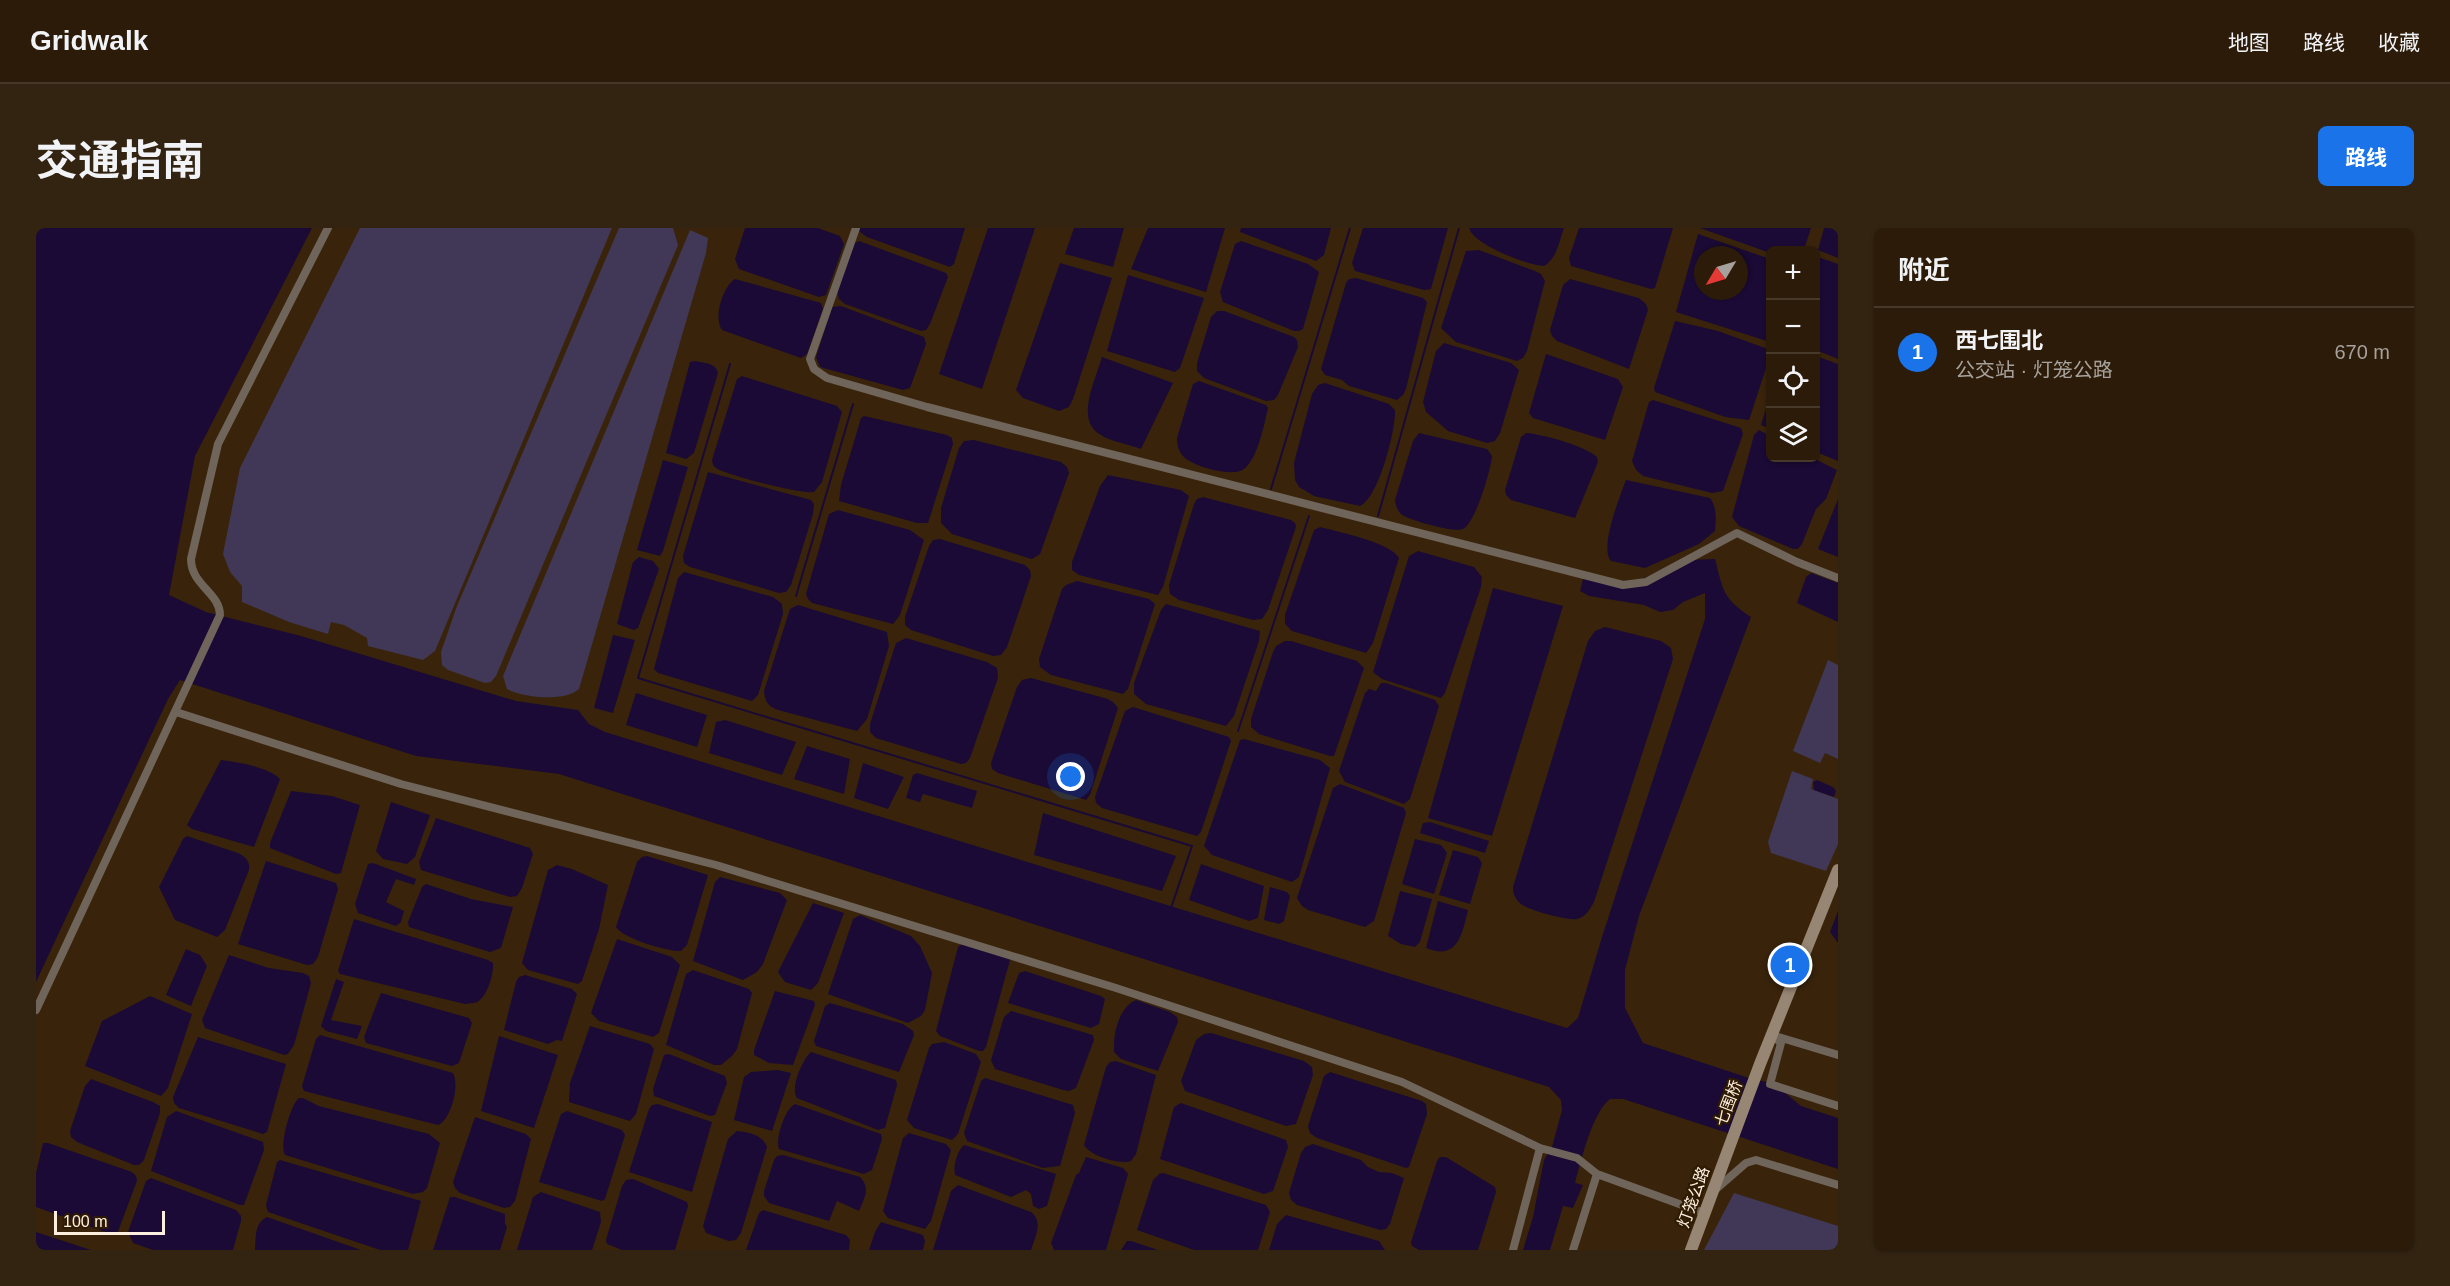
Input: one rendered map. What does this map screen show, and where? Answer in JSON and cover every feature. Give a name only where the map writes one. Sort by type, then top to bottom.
[{"type":"street","points":[[36,1010],[219,615],[217,604],[194,577],[190,559],[214,454],[328,228]]},
{"type":"street","points":[[856,228],[810,359],[814,369],[827,378],[927,407],[1623,585],[1646,582],[1737,533],[1797,562],[1838,578]]},
{"type":"street","points":[[176,712],[402,784],[716,865],[1116,988],[1401,1082],[1540,1148],[1577,1158],[1597,1173],[1704,1213]]},
{"type":"street","points":[[1772,1035],[1838,870]]},
{"type":"street","points":[[1772,1035],[1838,1054]]},
{"type":"street","points":[[1772,1035],[1781,1043],[1770,1084],[1838,1106]]},
{"type":"street","name":"七围桥","points":[[1726,1155],[1772,1035]]},
{"type":"street","points":[[1513,1250],[1540,1148]]},
{"type":"street","name":"灯笼公路","points":[[1691,1250],[1726,1155]]},
{"type":"street","points":[[1712,1193],[1746,1163],[1756,1160],[1838,1185]]},
{"type":"street","points":[[1573,1250],[1597,1173]]},
{"type":"shaded area","points":[[36,228],[312,228],[195,456],[169,595],[206,612],[301,636],[516,701],[578,710],[589,724],[605,732],[1567,1028],[1578,1018],[1705,619],[1705,593],[1683,602],[1673,610],[1660,612],[1644,605],[1589,596],[1580,591],[1584,575],[1627,585],[1689,560],[1715,559],[1720,579],[1729,599],[1751,617],[1639,916],[1625,970],[1625,1008],[1643,1043],[1752,1079],[1773,1083],[1801,1106],[1838,1118],[1838,1169],[1623,1099],[1610,1099],[1598,1115],[1584,1150],[1575,1183],[1583,1185],[1573,1208],[1563,1206],[1550,1250],[1523,1250],[1533,1217],[1544,1160],[1552,1147],[1562,1110],[1561,1100],[1549,1087],[559,774],[416,756],[180,680],[168,699],[36,982]]},
{"type":"shaded area","points":[[360,228],[612,228],[435,651],[423,660],[368,646],[367,638],[344,625],[331,622],[328,634],[289,622],[242,602],[242,586],[230,572],[223,554],[240,468]]},
{"type":"shaded area","points":[[619,228],[673,228],[678,245],[496,676],[491,682],[485,683],[448,670],[442,665],[441,652],[457,606]]},
{"type":"shaded area","points":[[745,228],[818,228],[840,236],[844,244],[826,295],[819,297],[739,269],[735,259]]},
{"type":"shaded area","points":[[859,228],[965,228],[954,264],[950,267],[867,237],[860,232]]},
{"type":"shaded area","points":[[988,228],[1035,228],[982,389],[939,374]]},
{"type":"shaded area","points":[[1074,228],[1124,228],[1113,267],[1065,254]]},
{"type":"shaded area","points":[[1148,228],[1225,228],[1206,292],[1131,269]]},
{"type":"shaded area","points":[[1241,228],[1331,228],[1324,255],[1316,261],[1240,232]]},
{"type":"shaded area","points":[[1363,228],[1448,228],[1431,289],[1424,290],[1355,271],[1352,263]]},
{"type":"shaded area","points":[[1469,228],[1564,228],[1555,254],[1544,266],[1514,258],[1490,247],[1480,241]]},
{"type":"shaded area","points":[[1579,228],[1673,228],[1655,288],[1651,289],[1571,266],[1569,258]]},
{"type":"shaded area","points":[[1700,228],[1811,228],[1805,246],[1766,246],[1766,252]]},
{"type":"shaded area","points":[[1824,228],[1838,228],[1838,258],[1820,251]]},
{"type":"shaded area","points":[[690,230],[708,238],[706,253],[579,689],[564,696],[554,697],[523,695],[514,692],[507,689],[503,676]]},
{"type":"shaded area","points":[[1698,234],[1733,246],[1695,246]]},
{"type":"shaded area","points":[[859,241],[946,273],[948,277],[926,330],[921,331],[845,304],[839,299],[837,291],[855,243]]},
{"type":"shaded area","points":[[1241,241],[1308,264],[1319,272],[1303,329],[1294,331],[1223,302],[1220,292],[1235,244]]},
{"type":"shaded area","points":[[1694,248],[1694,300],[1748,300],[1748,251],[1766,258],[1766,341],[1676,312]]},
{"type":"shaded area","points":[[1479,250],[1535,271],[1541,274],[1545,281],[1527,351],[1523,358],[1517,361],[1456,342],[1441,328],[1466,251]]},
{"type":"shaded area","points":[[1820,258],[1838,264],[1838,359],[1820,352]]},
{"type":"shaded area","points":[[1060,263],[1112,278],[1073,399],[1069,407],[1059,411],[1023,398],[1016,390]]},
{"type":"shaded area","points":[[1128,275],[1204,298],[1180,368],[1175,372],[1107,351]]},
{"type":"shaded area","points":[[1356,278],[1423,298],[1427,302],[1406,389],[1397,400],[1349,386],[1342,380],[1325,375],[1321,369],[1346,283],[1349,279]]},
{"type":"shaded area","points":[[735,279],[821,303],[823,309],[807,354],[801,358],[722,330],[719,325],[719,310],[723,295]]},
{"type":"shaded area","points":[[1570,279],[1639,298],[1646,304],[1648,310],[1629,369],[1557,341],[1552,336],[1550,330],[1563,285]]},
{"type":"shaded area","points":[[841,306],[924,337],[926,344],[910,388],[903,390],[820,367],[816,357],[832,307]]},
{"type":"shaded area","points":[[1217,311],[1224,311],[1297,340],[1298,347],[1274,400],[1266,401],[1204,378],[1197,371],[1197,363],[1211,317]]},
{"type":"shaded area","points":[[1675,321],[1718,331],[1766,348],[1766,368],[1749,420],[1725,417],[1655,392],[1654,388]]},
{"type":"shaded area","points":[[1444,343],[1511,363],[1519,370],[1500,433],[1495,441],[1487,443],[1448,431],[1426,412],[1423,402],[1436,351]]},
{"type":"shaded area","points":[[1546,354],[1618,379],[1623,387],[1605,440],[1533,418],[1529,413]]},
{"type":"shaded area","points":[[1102,357],[1173,383],[1141,449],[1101,435],[1093,429],[1089,420],[1089,399]]},
{"type":"shaded area","points":[[1820,357],[1838,364],[1838,461],[1820,454]]},
{"type":"shaded area","points":[[690,362],[712,365],[718,373],[694,453],[686,459],[666,453]]},
{"type":"shaded area","points":[[742,376],[837,406],[842,412],[822,482],[814,492],[765,484],[723,471],[713,465],[712,460],[737,379]]},
{"type":"shaded area","points":[[1199,381],[1266,405],[1268,408],[1257,449],[1244,469],[1231,472],[1212,470],[1194,464],[1180,452],[1177,438],[1193,384]]},
{"type":"shaded area","points":[[1325,383],[1389,404],[1395,410],[1393,432],[1380,477],[1374,490],[1360,506],[1314,496],[1299,487],[1295,480],[1294,463],[1312,394],[1318,385]]},
{"type":"shaded area","points":[[1653,400],[1741,428],[1743,434],[1723,491],[1712,493],[1643,476],[1636,470],[1632,461],[1649,402]]},
{"type":"shaded area","points":[[1766,408],[1766,427],[1761,425]]},
{"type":"shaded area","points":[[864,416],[952,438],[953,444],[928,523],[917,523],[839,501],[841,485],[861,418]]},
{"type":"shaded area","points":[[1759,430],[1766,434],[1766,462],[1820,462],[1837,470],[1826,499],[1816,509],[1798,549],[1793,549],[1739,526],[1732,517],[1754,435]]},
{"type":"shaded area","points":[[1419,433],[1487,449],[1492,456],[1486,484],[1477,507],[1468,525],[1463,529],[1443,528],[1425,523],[1404,516],[1398,510],[1395,500],[1413,441]]},
{"type":"shaded area","points":[[1526,433],[1563,441],[1597,457],[1598,462],[1575,518],[1511,500],[1506,495],[1505,490],[1521,437]]},
{"type":"shaded area","points":[[974,440],[1061,462],[1067,467],[1069,473],[1040,554],[1032,559],[952,534],[941,523],[941,508],[959,448],[964,441]]},
{"type":"shaded area","points":[[663,460],[688,467],[660,556],[637,550]]},
{"type":"shaded area","points":[[708,472],[811,500],[814,504],[791,585],[786,592],[779,593],[690,567],[684,563],[683,556]]},
{"type":"shaded area","points":[[1108,475],[1181,490],[1189,496],[1163,587],[1158,595],[1079,575],[1072,570],[1072,562],[1100,486]]},
{"type":"shaded area","points":[[1626,480],[1710,498],[1715,509],[1715,531],[1699,544],[1645,568],[1611,561],[1607,545],[1609,534]]},
{"type":"shaded area","points":[[1203,497],[1295,523],[1296,527],[1268,610],[1262,619],[1253,620],[1179,600],[1170,594],[1169,585],[1194,504],[1197,499]]},
{"type":"shaded area","points":[[1838,499],[1838,557],[1818,549]]},
{"type":"shaded area","points":[[838,510],[910,530],[924,540],[900,615],[893,624],[812,603],[808,599],[806,594],[829,514]]},
{"type":"shaded area","points":[[1320,527],[1375,542],[1394,552],[1399,558],[1373,643],[1366,653],[1292,631],[1285,624],[1285,615],[1314,530]]},
{"type":"shaded area","points":[[940,539],[1025,565],[1030,570],[1031,576],[1007,647],[1001,655],[993,656],[911,630],[905,625],[905,617],[929,546],[933,540]]},
{"type":"shaded area","points":[[1418,551],[1474,567],[1482,577],[1481,587],[1445,693],[1441,698],[1382,679],[1373,672],[1409,556]]},
{"type":"shaded area","points":[[639,557],[653,561],[659,569],[638,628],[634,630],[617,624],[633,562]]},
{"type":"shaded area","points":[[684,572],[773,597],[782,604],[783,614],[758,695],[752,701],[658,673],[654,669],[678,578]]},
{"type":"shaded area","points":[[1811,573],[1838,583],[1838,622],[1797,603],[1806,577]]},
{"type":"shaded area","points":[[1077,581],[1149,599],[1155,604],[1128,689],[1123,694],[1051,675],[1040,667],[1039,659],[1062,589]]},
{"type":"shaded area","points":[[1493,588],[1563,606],[1492,836],[1428,818]]},
{"type":"shaded area","points":[[1166,604],[1260,631],[1259,641],[1234,716],[1226,726],[1146,704],[1134,694],[1134,683],[1161,610]]},
{"type":"shaded area","points":[[798,605],[887,632],[889,646],[867,719],[857,731],[778,710],[766,701],[764,691],[790,609]]},
{"type":"shaded area","points":[[1605,627],[1661,641],[1671,648],[1673,659],[1594,902],[1585,915],[1573,919],[1549,914],[1521,904],[1514,894],[1513,887],[1588,641],[1595,631]]},
{"type":"shaded area","points":[[613,635],[635,640],[613,713],[594,708]]},
{"type":"shaded area","points":[[906,638],[987,662],[997,668],[998,678],[970,758],[966,763],[961,764],[876,738],[870,732],[870,724],[896,643]]},
{"type":"shaded area","points":[[1285,641],[1357,661],[1364,668],[1334,756],[1259,734],[1251,727],[1251,719],[1273,652],[1276,646]]},
{"type":"shaded area","points":[[1828,660],[1838,665],[1838,759],[1825,753],[1820,763],[1793,751]]},
{"type":"shaded area","points":[[1031,678],[1108,699],[1118,708],[1090,795],[1086,800],[998,773],[992,769],[991,763],[1017,687],[1022,680]]},
{"type":"shaded area","points":[[1381,683],[1435,700],[1439,706],[1410,799],[1404,804],[1345,782],[1339,771],[1365,693],[1369,689],[1376,691]]},
{"type":"shaded area","points":[[636,693],[707,715],[697,747],[626,725]]},
{"type":"shaded area","points":[[1133,707],[1229,737],[1231,741],[1201,832],[1197,836],[1102,808],[1096,803],[1095,797],[1125,711]]},
{"type":"shaded area","points":[[725,720],[796,742],[782,775],[709,753],[716,722]]},
{"type":"shaded area","points":[[1244,739],[1320,760],[1330,768],[1299,877],[1292,882],[1212,855],[1204,846],[1240,740]]},
{"type":"shaded area","points":[[807,746],[850,759],[844,794],[794,779]]},
{"type":"shaded area","points":[[221,760],[261,768],[280,779],[254,847],[192,829],[187,825]]},
{"type":"shaded area","points":[[863,763],[904,777],[888,809],[854,798]]},
{"type":"shaded area","points":[[1792,771],[1813,779],[1811,789],[1838,799],[1838,844],[1826,871],[1771,853],[1768,842]]},
{"type":"shaded area","points":[[917,773],[977,791],[972,808],[923,794],[920,802],[906,798],[913,775]]},
{"type":"shaded area","points":[[1817,780],[1833,787],[1836,791],[1834,797],[1814,790],[1813,782]]},
{"type":"shaded area","points":[[1340,784],[1404,808],[1406,813],[1374,921],[1365,927],[1308,910],[1297,898],[1333,788]]},
{"type":"shaded area","points":[[291,791],[332,796],[360,805],[341,873],[336,874],[270,848]]},
{"type":"shaded area","points":[[391,802],[430,815],[415,857],[407,864],[383,859],[376,851]]},
{"type":"shaded area","points":[[1043,813],[1176,856],[1162,891],[1034,855]]},
{"type":"shaded area","points":[[436,818],[530,848],[533,854],[522,888],[517,896],[510,897],[421,870],[419,862]]},
{"type":"shaded area","points":[[1430,822],[1489,841],[1485,853],[1420,833],[1423,823]]},
{"type":"shaded area","points":[[187,836],[238,853],[249,864],[249,870],[225,930],[217,937],[175,920],[159,887],[183,839]]},
{"type":"shaded area","points":[[1415,839],[1441,845],[1447,853],[1434,894],[1402,884]]},
{"type":"shaded area","points":[[1453,850],[1478,857],[1482,863],[1470,904],[1439,895]]},
{"type":"shaded area","points":[[647,856],[708,875],[687,945],[681,951],[646,944],[627,936],[616,927],[637,862]]},
{"type":"shaded area","points":[[266,861],[336,883],[338,889],[318,957],[313,964],[307,965],[238,944]]},
{"type":"shaded area","points":[[373,863],[416,879],[414,885],[396,879],[386,902],[404,911],[401,922],[396,926],[358,913],[355,904],[368,864]]},
{"type":"shaded area","points":[[1201,864],[1264,886],[1258,918],[1249,921],[1189,900]]},
{"type":"shaded area","points":[[557,865],[608,885],[599,929],[582,981],[578,984],[528,970],[522,963],[548,870]]},
{"type":"shaded area","points":[[720,877],[780,893],[787,900],[763,964],[757,972],[743,980],[693,961],[715,882]]},
{"type":"shaded area","points":[[426,884],[471,899],[513,907],[501,948],[490,952],[409,927],[408,922],[422,887]]},
{"type":"shaded area","points":[[1270,887],[1287,892],[1290,896],[1284,921],[1279,924],[1264,920]]},
{"type":"shaded area","points":[[1400,891],[1432,899],[1420,942],[1415,947],[1401,944],[1388,936]]},
{"type":"shaded area","points":[[1438,901],[1468,910],[1461,936],[1452,948],[1445,951],[1426,948]]},
{"type":"shaded area","points":[[813,903],[844,913],[818,983],[811,990],[785,982],[778,972]]},
{"type":"shaded area","points":[[1838,911],[1838,943],[1830,932]]},
{"type":"shaded area","points":[[860,915],[911,936],[920,946],[932,973],[925,1010],[921,1016],[908,1023],[828,994],[853,919]]},
{"type":"shaded area","points":[[354,919],[488,960],[493,963],[493,967],[486,993],[475,1003],[465,1004],[340,974],[338,971]]},
{"type":"shaded area","points":[[617,939],[672,957],[680,965],[659,1033],[653,1037],[599,1021],[591,1013]]},
{"type":"shaded area","points":[[962,944],[1008,957],[1010,960],[983,1051],[940,1036],[936,1031],[958,947]]},
{"type":"shaded area","points":[[186,949],[200,955],[207,966],[191,1006],[166,995]]},
{"type":"shaded area","points":[[229,955],[269,968],[309,976],[311,983],[294,1045],[288,1054],[284,1055],[205,1028],[202,1020]]},
{"type":"shaded area","points":[[693,970],[749,989],[752,993],[737,1049],[721,1065],[714,1065],[666,1045],[686,974]]},
{"type":"shaded area","points":[[1025,971],[1101,996],[1105,999],[1099,1024],[1091,1028],[1008,1003],[1019,973]]},
{"type":"shaded area","points":[[525,975],[572,989],[577,994],[562,1041],[557,1040],[548,1044],[504,1030],[516,982],[519,977]]},
{"type":"shaded area","points":[[336,979],[344,982],[331,1020],[362,1026],[357,1039],[326,1031],[321,1026]]},
{"type":"shaded area","points":[[775,991],[814,1001],[815,1005],[793,1065],[769,1063],[754,1055]]},
{"type":"shaded area","points":[[381,993],[469,1018],[472,1023],[459,1063],[452,1066],[366,1043],[364,1037]]},
{"type":"shaded area","points":[[150,996],[192,1014],[168,1088],[161,1096],[85,1066],[102,1021]]},
{"type":"shaded area","points":[[1136,1000],[1170,1012],[1177,1017],[1178,1022],[1158,1071],[1121,1059],[1114,1052],[1114,1038],[1121,1015]]},
{"type":"shaded area","points":[[830,1003],[903,1024],[913,1031],[914,1035],[899,1072],[816,1046],[814,1041],[825,1006]]},
{"type":"shaded area","points":[[1011,1011],[1093,1035],[1094,1040],[1076,1088],[1069,1091],[1063,1090],[995,1069],[991,1060],[1004,1017]]},
{"type":"shaded area","points":[[590,1026],[650,1044],[654,1049],[636,1114],[630,1121],[569,1102],[570,1083]]},
{"type":"shaded area","points":[[1211,1033],[1304,1061],[1312,1067],[1313,1075],[1296,1124],[1286,1126],[1185,1091],[1181,1081],[1196,1040],[1204,1034]]},
{"type":"shaded area","points":[[320,1035],[453,1073],[455,1093],[450,1110],[443,1122],[438,1125],[304,1091],[302,1086],[316,1039]]},
{"type":"shaded area","points":[[499,1036],[558,1055],[534,1128],[481,1111]]},
{"type":"shaded area","points":[[198,1037],[286,1064],[267,1132],[263,1134],[179,1108],[174,1103],[173,1097]]},
{"type":"shaded area","points":[[944,1042],[976,1054],[981,1062],[958,1134],[952,1140],[914,1128],[907,1120],[929,1048],[932,1044]]},
{"type":"shaded area","points":[[811,1052],[896,1080],[897,1085],[885,1128],[878,1130],[797,1098],[795,1088],[798,1074]]},
{"type":"shaded area","points":[[669,1054],[725,1076],[727,1083],[715,1115],[710,1116],[654,1096],[653,1089],[664,1055]]},
{"type":"shaded area","points":[[1116,1061],[1156,1075],[1136,1154],[1131,1161],[1126,1162],[1113,1161],[1099,1156],[1084,1145],[1106,1067],[1110,1062]]},
{"type":"shaded area","points":[[778,1070],[791,1073],[772,1131],[734,1120],[744,1077],[751,1072]]},
{"type":"shaded area","points":[[1330,1072],[1426,1104],[1427,1114],[1409,1167],[1406,1168],[1317,1138],[1310,1133],[1308,1126],[1324,1076]]},
{"type":"shaded area","points":[[985,1078],[1073,1105],[1075,1113],[1060,1166],[1043,1168],[967,1141],[964,1133],[981,1081]]},
{"type":"shaded area","points":[[91,1079],[160,1106],[160,1113],[144,1160],[139,1165],[77,1142],[71,1137],[70,1131],[85,1086]]},
{"type":"shaded area","points":[[299,1098],[319,1106],[429,1134],[440,1143],[427,1188],[423,1192],[413,1194],[285,1155],[283,1144],[286,1126]]},
{"type":"shaded area","points":[[1181,1103],[1286,1140],[1288,1147],[1273,1191],[1264,1194],[1160,1159],[1174,1107]]},
{"type":"shaded area","points":[[658,1104],[712,1122],[692,1192],[629,1172],[649,1109],[652,1105]]},
{"type":"shaded area","points":[[795,1104],[881,1134],[882,1139],[872,1170],[864,1174],[779,1149],[778,1138],[782,1125],[791,1107]]},
{"type":"shaded area","points":[[176,1111],[263,1142],[264,1150],[244,1205],[151,1171],[167,1117]]},
{"type":"shaded area","points":[[567,1111],[622,1130],[625,1135],[605,1199],[602,1201],[539,1182],[561,1114]]},
{"type":"shaded area","points":[[475,1117],[526,1134],[531,1139],[515,1201],[510,1207],[504,1208],[460,1193],[455,1188],[453,1182]]},
{"type":"shaded area","points":[[737,1131],[759,1137],[767,1147],[741,1233],[736,1240],[729,1241],[706,1233],[703,1226],[728,1139]]},
{"type":"shaded area","points":[[909,1133],[946,1144],[951,1150],[931,1221],[925,1229],[888,1218],[883,1211],[903,1138]]},
{"type":"shaded area","points":[[43,1143],[132,1172],[136,1176],[137,1181],[117,1234],[111,1234],[36,1207],[36,1173]]},
{"type":"shaded area","points":[[1313,1144],[1361,1160],[1368,1167],[1379,1172],[1392,1173],[1404,1178],[1390,1224],[1386,1229],[1380,1230],[1297,1205],[1291,1200],[1289,1193],[1301,1153],[1305,1147]]},
{"type":"shaded area","points":[[964,1145],[1056,1174],[1047,1206],[1039,1209],[1033,1206],[1031,1194],[1026,1190],[1011,1197],[955,1175],[956,1159]]},
{"type":"shaded area","points":[[783,1155],[860,1177],[866,1189],[859,1211],[837,1201],[829,1221],[769,1203],[764,1196],[764,1191],[774,1160],[777,1156]]},
{"type":"shaded area","points":[[1086,1157],[1123,1168],[1128,1174],[1106,1250],[1054,1250],[1051,1243],[1076,1175]]},
{"type":"shaded area","points":[[1440,1157],[1446,1157],[1495,1187],[1496,1192],[1478,1250],[1419,1250],[1412,1246],[1411,1242]]},
{"type":"shaded area","points":[[280,1160],[421,1201],[408,1250],[380,1250],[268,1212],[266,1205],[277,1162]]},
{"type":"shaded area","points":[[1163,1173],[1266,1205],[1270,1212],[1258,1250],[1194,1250],[1137,1230],[1153,1180]]},
{"type":"shaded area","points":[[151,1178],[236,1210],[241,1216],[241,1221],[233,1250],[153,1250],[133,1243],[128,1232],[146,1181]]},
{"type":"shaded area","points":[[633,1179],[687,1202],[688,1206],[675,1250],[622,1250],[607,1244],[606,1240],[622,1186],[626,1180]]},
{"type":"shaded area","points":[[958,1185],[1031,1212],[1038,1225],[1031,1250],[933,1250],[951,1191]]},
{"type":"shaded area","points":[[541,1192],[600,1212],[601,1222],[592,1250],[517,1250],[533,1197]]},
{"type":"shaded area","points":[[1734,1193],[1838,1226],[1838,1250],[1704,1250]]},
{"type":"shaded area","points":[[450,1197],[505,1214],[507,1227],[500,1250],[433,1250]]},
{"type":"shaded area","points":[[763,1210],[846,1235],[850,1240],[849,1250],[746,1250],[759,1213]]},
{"type":"shaded area","points":[[1286,1215],[1379,1241],[1385,1250],[1269,1250],[1277,1224]]},
{"type":"shaded area","points":[[267,1217],[361,1250],[255,1250],[258,1227]]},
{"type":"shaded area","points":[[881,1222],[923,1235],[925,1241],[923,1250],[869,1250]]},
{"type":"shaded area","points":[[36,1232],[91,1250],[36,1250]]},
{"type":"shaded area","points":[[1127,1241],[1131,1241],[1158,1250],[1121,1250]]},
{"type":"waterway","points":[[1271,489],[1350,228]]},
{"type":"waterway","points":[[1378,516],[1459,228]]},
{"type":"waterway","points":[[730,364],[638,678],[1192,846],[1171,908]]},
{"type":"waterway","points":[[796,596],[853,404]]},
{"type":"waterway","points":[[1238,731],[1309,516]]},
{"type":"place","name":"西七围北","points":[[1790,965]]}]
